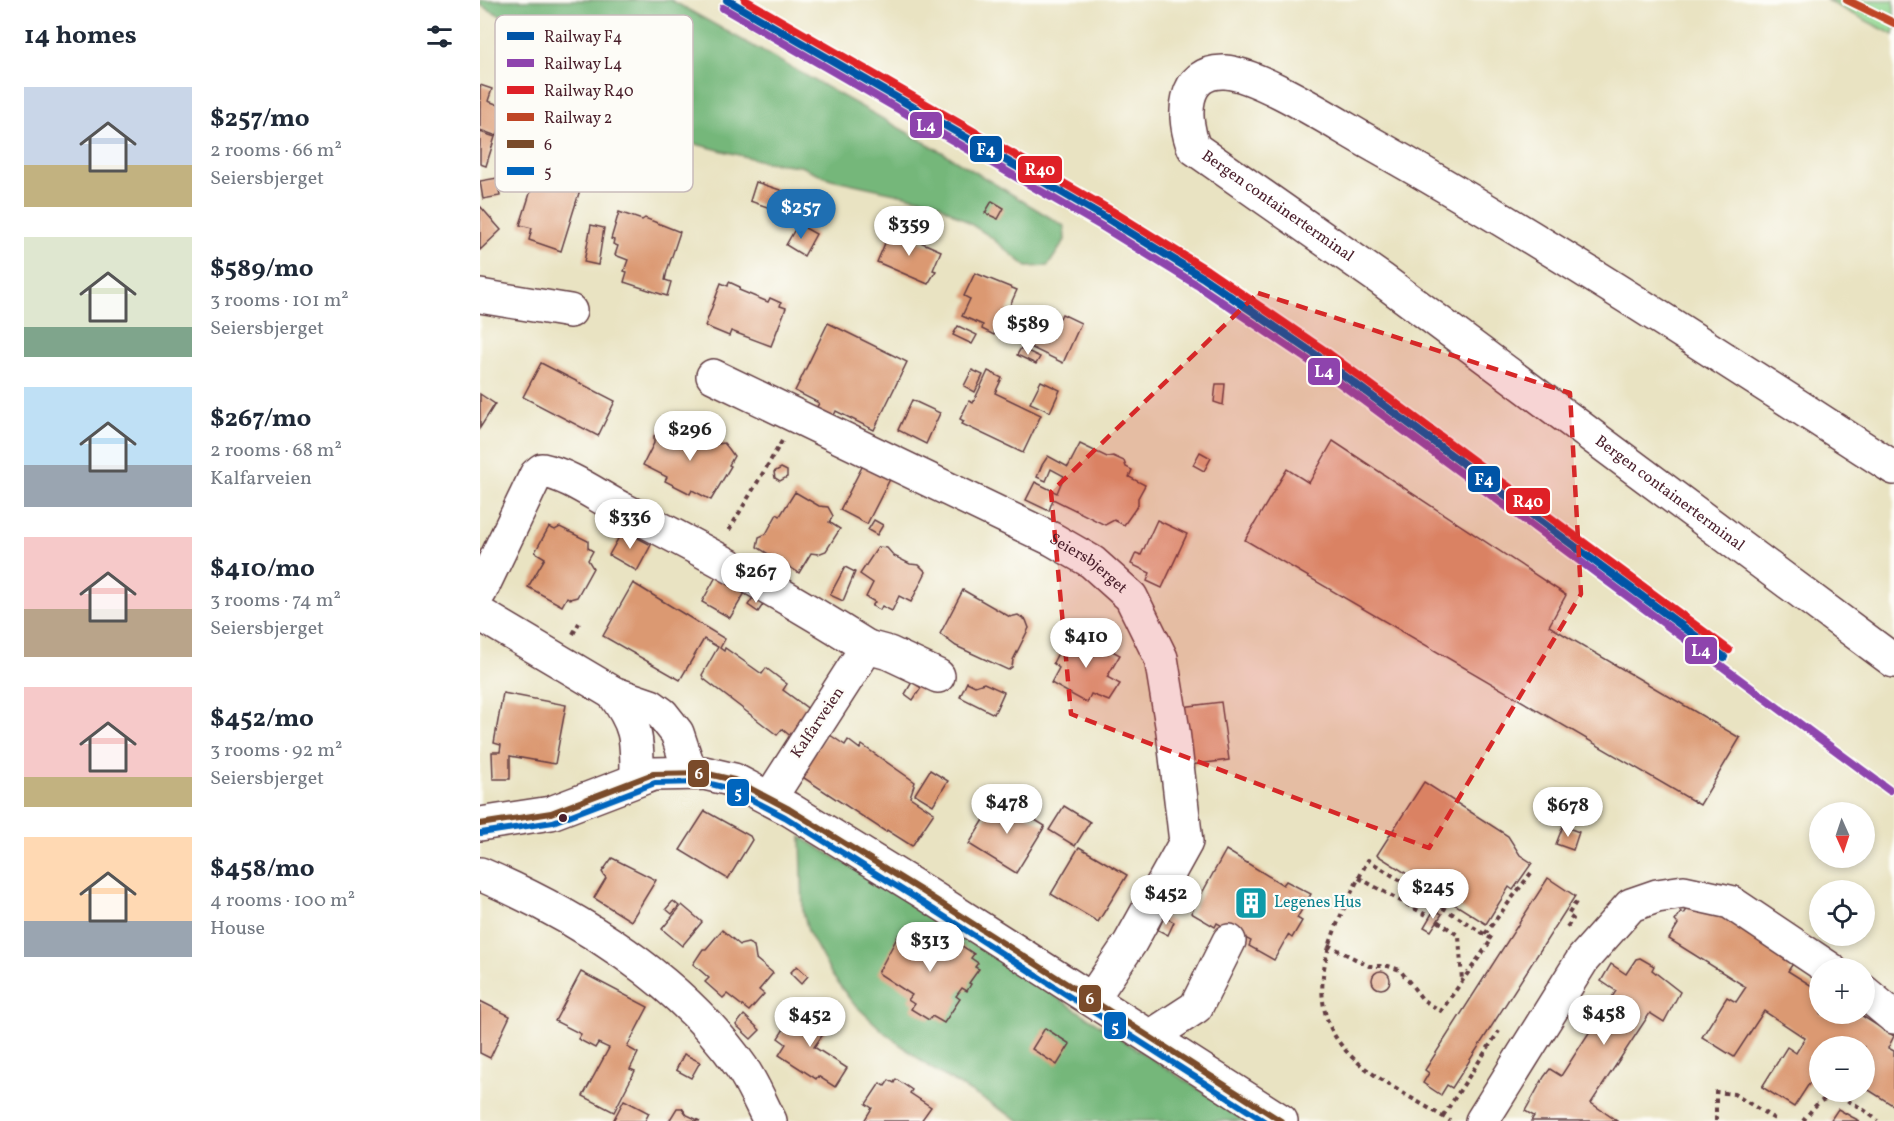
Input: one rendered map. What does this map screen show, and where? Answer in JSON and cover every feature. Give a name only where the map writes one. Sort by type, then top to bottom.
[{"type":"street","name":"Bergen containerterminal","points":[[1894,468],[1563,255],[1309,108],[1254,80],[1225,72],[1209,75],[1190,93],[1185,111],[1187,131],[1194,148],[1381,279],[1894,661]]},
{"type":"street","points":[[480,296],[570,311]]},
{"type":"street","name":"Seiersbjerget","points":[[713,376],[853,445],[1007,516],[1082,556],[1118,583],[1141,613],[1161,658],[1173,731],[1186,842],[1130,944],[1092,999]]},
{"type":"street","points":[[480,592],[536,475],[542,470],[569,480],[716,558],[799,604],[867,647],[889,653],[938,676]]},
{"type":"street","points":[[480,614],[613,693],[651,706],[662,714],[676,734],[690,772]]},
{"type":"street","name":"Kalfarveien","points":[[770,798],[867,647]]},
{"type":"street","points":[[613,693],[630,715],[635,728],[637,779]]},
{"type":"street","points":[[480,824],[551,813],[637,779],[665,772],[690,772],[734,780],[770,798],[1092,999],[1281,1121]]},
{"type":"street","points":[[480,874],[592,932],[681,997],[722,1041],[744,1070],[770,1121]]},
{"type":"street","points":[[1482,1121],[1583,958],[1631,906],[1657,896],[1684,892],[1730,902],[1814,958]]},
{"type":"street","points":[[1150,1037],[1196,1007],[1229,941]]},
{"type":"street","points":[[1875,1001],[1894,1017]]},
{"type":"path","points":[[716,558],[717,549],[772,459]]},
{"type":"path","points":[[1328,945],[1369,966],[1388,966],[1400,970],[1423,1000],[1441,1011],[1492,939],[1368,860],[1328,945],[1321,975],[1325,1013],[1337,1039],[1354,1058],[1368,1069],[1450,1121]]},
{"type":"path","points":[[1485,934],[1531,873]]},
{"type":"path","points":[[1359,878],[1430,917]]},
{"type":"path","points":[[1573,919],[1568,915],[1576,902]]},
{"type":"path","points":[[1438,921],[1459,936],[1462,982]]},
{"type":"path","points":[[1443,1116],[1502,1027]]},
{"type":"path","points":[[1716,1121],[1716,1092],[1734,1094],[1778,1121]]},
{"type":"path","points":[[1803,1121],[1823,1100],[1840,1098],[1867,1112],[1878,1121]]},
{"type":"highlighted area","points":[[1258,293],[1570,393],[1581,594],[1429,848],[1071,714],[1051,492]]},
{"type":"green space","points":[[480,0],[671,0],[942,152],[1064,226],[1065,240],[1048,266],[1027,267],[988,235],[936,202],[831,179],[800,166],[766,162],[693,143],[693,15],[500,15],[480,5]]},
{"type":"green space","points":[[1826,0],[1894,0],[1894,35]]},
{"type":"green space","points":[[801,837],[905,899],[1248,1121],[1020,1121],[932,1069],[885,1033],[852,1002],[832,975],[808,931],[803,912]]},
{"type":"building","points":[[480,85],[492,89],[488,101],[495,104],[495,135],[480,130]]},
{"type":"building","points":[[480,132],[495,137],[486,166],[480,164]]},
{"type":"building","points":[[495,178],[495,192],[499,192],[500,196],[483,199],[480,181]]},
{"type":"building","points":[[756,182],[789,193],[782,212],[750,201]]},
{"type":"building","points":[[530,192],[579,192],[561,251],[529,240],[532,228],[520,225]]},
{"type":"building","points":[[992,201],[1004,208],[998,219],[985,213]]},
{"type":"building","points":[[480,206],[501,230],[480,250]]},
{"type":"building","points":[[619,212],[642,220],[645,218],[680,232],[665,280],[671,282],[667,296],[624,282],[627,272],[624,271],[628,260],[615,255],[618,246],[613,244],[614,240],[611,239]]},
{"type":"building","points":[[798,224],[816,234],[804,256],[786,245]]},
{"type":"building","points":[[591,225],[604,228],[598,265],[584,262]]},
{"type":"building","points":[[891,229],[941,251],[933,270],[936,271],[928,284],[877,262]]},
{"type":"building","points":[[975,273],[1017,290],[998,332],[996,331],[994,335],[982,329],[983,325],[962,316],[970,299],[964,296]]},
{"type":"building","points":[[729,282],[740,287],[739,290],[768,302],[770,298],[786,308],[771,346],[731,331],[729,336],[705,326],[721,283],[728,286]]},
{"type":"building","points":[[1043,313],[1059,320],[1062,314],[1081,323],[1063,363],[1028,346]]},
{"type":"building","points":[[828,323],[907,362],[874,430],[836,411],[832,420],[815,411],[819,403],[795,391]]},
{"type":"building","points":[[958,326],[977,335],[972,344],[953,335]]},
{"type":"building","points":[[1021,348],[1040,357],[1036,364],[1017,355]]},
{"type":"building","points":[[541,363],[615,401],[598,436],[523,397]]},
{"type":"building","points":[[972,370],[983,375],[975,392],[964,386]]},
{"type":"building","points":[[988,371],[1002,378],[995,393],[1041,415],[1023,453],[962,424],[964,421],[960,419],[969,401],[973,403]]},
{"type":"building","points":[[1041,381],[1060,390],[1050,412],[1030,403]]},
{"type":"building","points":[[1216,384],[1225,384],[1223,405],[1214,402]]},
{"type":"building","points":[[480,394],[495,404],[480,428]]},
{"type":"building","points":[[912,400],[940,413],[926,444],[898,430]]},
{"type":"building","points":[[663,427],[690,441],[693,435],[712,445],[724,443],[734,456],[729,465],[731,466],[711,500],[692,490],[690,494],[665,481],[667,477],[643,465],[654,443],[654,436]]},
{"type":"building","points":[[1333,441],[1566,595],[1549,626],[1740,738],[1700,805],[1245,540],[1287,469],[1309,483]]},
{"type":"building","points":[[1080,444],[1107,457],[1113,456],[1124,461],[1126,467],[1132,470],[1129,477],[1145,485],[1138,498],[1138,505],[1124,525],[1114,520],[1105,525],[1053,499],[1049,511],[1026,500],[1035,482],[1057,493],[1064,476],[1051,469],[1046,481],[1037,477],[1042,465],[1048,456],[1068,467]]},
{"type":"building","points":[[1200,452],[1211,458],[1204,471],[1193,465]]},
{"type":"building","points":[[863,465],[890,479],[867,524],[840,510]]},
{"type":"building","points":[[781,468],[787,471],[787,477],[780,481],[775,478],[774,472]]},
{"type":"building","points":[[795,492],[819,506],[828,507],[833,516],[829,522],[840,529],[826,551],[818,554],[811,553],[799,573],[757,547],[759,537],[766,534],[777,514],[780,516]]},
{"type":"building","points":[[874,520],[883,525],[877,535],[868,530]]},
{"type":"building","points":[[1157,520],[1187,534],[1162,588],[1147,581],[1150,573],[1131,564],[1136,553],[1141,555]]},
{"type":"building","points":[[549,527],[555,530],[560,527],[588,541],[588,548],[593,551],[588,560],[593,568],[577,597],[570,599],[567,597],[562,606],[528,587],[545,558],[535,552]]},
{"type":"building","points":[[623,530],[651,545],[637,571],[609,555]]},
{"type":"building","points":[[878,547],[887,548],[894,556],[910,564],[919,565],[926,572],[911,602],[899,596],[892,611],[882,606],[880,610],[872,606],[875,602],[866,597],[873,583],[860,574]]},
{"type":"building","points":[[845,567],[855,572],[843,601],[830,595]]},
{"type":"building","points":[[717,575],[746,591],[730,618],[702,602]]},
{"type":"building","points":[[633,583],[725,639],[720,648],[724,651],[725,648],[762,674],[766,668],[787,684],[783,690],[814,713],[794,739],[782,729],[777,735],[704,679],[702,675],[718,647],[704,639],[680,680],[603,636]]},
{"type":"building","points":[[963,590],[1010,617],[1018,615],[1026,620],[1029,628],[1013,660],[1012,667],[1008,670],[956,646],[940,634]]},
{"type":"building","points":[[754,596],[764,603],[758,612],[748,605]]},
{"type":"building","points":[[1078,632],[1084,635],[1089,633],[1096,638],[1097,643],[1120,655],[1107,677],[1120,684],[1109,701],[1091,694],[1087,703],[1051,683],[1059,668],[1053,663],[1060,649],[1068,651]]},
{"type":"building","points":[[912,682],[921,688],[913,700],[905,694]]},
{"type":"building","points":[[967,682],[975,686],[984,683],[1004,692],[994,714],[960,697]]},
{"type":"building","points":[[503,693],[566,705],[555,764],[510,756],[510,779],[493,779],[492,752],[500,752],[501,745],[494,743]]},
{"type":"building","points":[[1221,702],[1229,760],[1190,765],[1182,707]]},
{"type":"building","points":[[827,733],[845,745],[848,740],[860,749],[862,745],[915,782],[910,797],[934,813],[912,846],[887,830],[886,832],[798,774]]},
{"type":"building","points":[[930,770],[948,781],[933,805],[915,794]]},
{"type":"building","points":[[1424,782],[1508,836],[1520,855],[1532,863],[1513,890],[1509,887],[1486,924],[1377,855]]},
{"type":"building","points":[[998,797],[1045,826],[1016,873],[969,844]]},
{"type":"building","points":[[1064,806],[1090,822],[1075,846],[1049,830]]},
{"type":"building","points":[[705,811],[750,836],[752,840],[728,879],[680,850]]},
{"type":"building","points":[[1563,826],[1579,832],[1573,850],[1556,844]]},
{"type":"building","points":[[1079,847],[1127,875],[1098,922],[1051,894]]},
{"type":"building","name":"Legenes Hus","points":[[1226,850],[1283,885],[1286,881],[1311,894],[1297,918],[1302,921],[1292,938],[1288,935],[1274,960],[1249,946],[1251,941],[1217,923],[1215,927],[1191,913]]},
{"type":"building","points":[[612,858],[656,880],[631,921],[594,898],[606,878],[602,872]]},
{"type":"building","points":[[1548,878],[1575,896],[1452,1088],[1447,1085],[1441,1095],[1423,1083],[1429,1073],[1425,1070]]},
{"type":"building","points":[[1694,899],[1794,962],[1788,971],[1809,984],[1809,1024],[1875,1024],[1894,1036],[1888,1048],[1894,1051],[1894,1106],[1875,1094],[1875,1036],[1809,1036],[1809,1084],[1794,1107],[1762,1087],[1787,1047],[1796,1053],[1805,1038],[1764,1011],[1734,1057],[1702,1037],[1727,997],[1736,1002],[1746,987],[1669,939],[1678,924],[1675,921],[1681,912],[1684,914]]},
{"type":"building","points":[[673,901],[679,906],[672,914],[666,909]]},
{"type":"building","points":[[682,905],[702,922],[682,946],[662,929]]},
{"type":"building","points":[[1434,910],[1442,914],[1431,931],[1424,927]]},
{"type":"building","points":[[1164,917],[1174,922],[1168,935],[1158,930]]},
{"type":"building","points":[[907,928],[932,944],[936,938],[957,949],[959,944],[974,954],[971,958],[978,963],[975,967],[979,969],[969,983],[971,984],[967,991],[962,988],[956,996],[960,999],[944,1023],[932,1016],[929,1020],[911,1009],[914,1004],[908,1000],[912,995],[878,973],[899,934],[902,936]]},
{"type":"building","points":[[722,930],[740,945],[748,943],[754,946],[756,959],[773,973],[759,990],[764,994],[749,1011],[727,994],[723,998],[705,982],[709,978],[693,964],[703,949],[706,949]]},
{"type":"building","points":[[1640,958],[1654,966],[1652,970],[1680,992],[1664,1022],[1650,1013],[1591,1103],[1617,1121],[1531,1121],[1534,1116],[1525,1111],[1544,1077],[1550,1069],[1561,1076],[1616,991],[1601,981],[1611,964],[1626,974],[1636,959]]},
{"type":"building","points":[[797,966],[808,976],[801,984],[790,973]]},
{"type":"building","points":[[1381,971],[1387,974],[1390,980],[1387,986],[1381,989],[1375,986],[1372,980],[1375,974]]},
{"type":"building","points":[[581,972],[648,1007],[627,1047],[638,1053],[630,1069],[635,1071],[614,1112],[583,1096],[609,1048],[598,1043],[595,1048],[578,1039],[581,1034],[555,1021]]},
{"type":"building","points":[[480,1001],[510,1016],[490,1058],[480,1053]]},
{"type":"building","points":[[809,1009],[831,1023],[814,1047],[847,1068],[835,1087],[818,1076],[816,1079],[779,1055],[786,1044],[778,1038],[795,1012],[803,1018]]},
{"type":"building","points":[[744,1015],[760,1030],[751,1039],[736,1025]]},
{"type":"building","points":[[1045,1028],[1070,1044],[1057,1065],[1032,1049]]},
{"type":"building","points":[[684,1054],[700,1062],[691,1078],[676,1070]]},
{"type":"building","points":[[896,1079],[912,1090],[910,1093],[931,1107],[921,1121],[864,1121],[872,1108],[866,1104],[880,1083],[885,1086],[889,1080],[894,1083]]},
{"type":"building","points":[[624,1100],[649,1113],[645,1121],[613,1121]]},
{"type":"building","points":[[677,1108],[682,1108],[687,1115],[700,1121],[669,1121]]},
{"type":"building","points":[[1838,1109],[1852,1117],[1860,1121],[1830,1121]]},
{"type":"rail line","name":"F4","points":[[727,0],[1108,219],[1202,277],[1319,357],[1724,657]]},
{"type":"rail line","name":"R40","points":[[745,0],[1112,211],[1207,270],[1324,350],[1729,650]]},
{"type":"rail line","name":"2","points":[[1847,0],[1894,23]]},
{"type":"rail line","name":"L4","points":[[723,8],[1103,227],[1197,285],[1314,364],[1889,790]]},
{"type":"transit line","name":"6","points":[[480,824],[551,813],[653,774],[704,773],[734,780],[789,809],[922,891],[1281,1121]]},
{"type":"transit line","name":"5","points":[[481,833],[553,822],[655,783],[703,782],[731,789],[785,817],[917,899],[1264,1121]]},
{"type":"place","name":"Legenes Hus","points":[[1251,903]]}]
